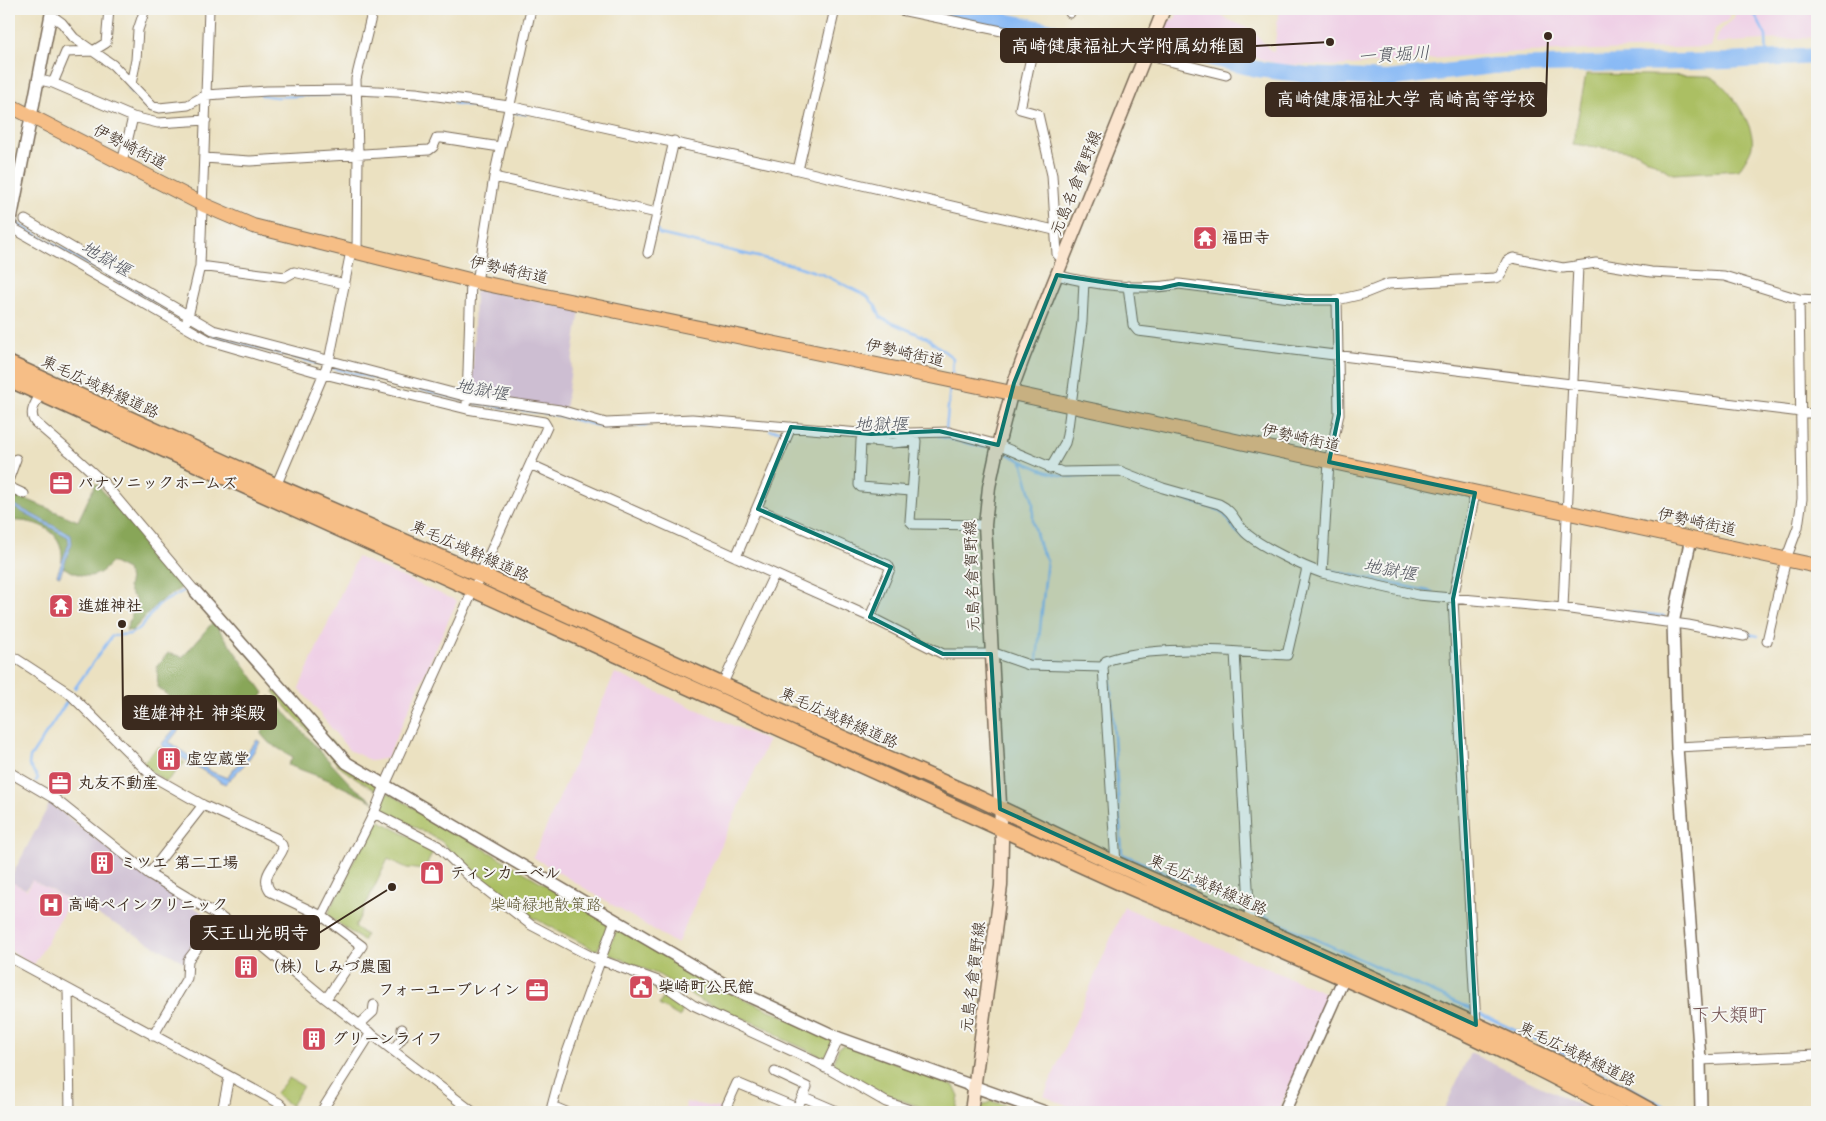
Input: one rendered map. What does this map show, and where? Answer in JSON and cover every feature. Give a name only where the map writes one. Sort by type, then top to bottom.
[{"type":"highway","name":"東毛広域幹線道路","points":[[9,364],[276,486],[1133,888],[1344,978],[1546,1070],[1621,1112]]},
{"type":"highway","name":"東毛広域幹線道路","points":[[9,379],[722,685],[1000,809],[1116,864],[1476,1025],[1590,1078],[1652,1112]]},
{"type":"main road","name":"元島名倉賀野線","points":[[972,1112],[1001,886],[1001,825],[984,524],[989,487],[1012,393],[1151,36],[1164,9]]},
{"type":"main road","name":"伊勢崎街道","points":[[9,105],[204,205],[253,226],[354,252],[474,281],[1012,393],[1817,566]]},
{"type":"street","points":[[53,83],[66,52],[93,51],[106,43],[109,9]]},
{"type":"street","points":[[130,84],[136,60],[138,30],[146,9]]},
{"type":"street","points":[[184,326],[189,316],[200,266],[208,94],[209,9]]},
{"type":"street","points":[[276,486],[329,361],[345,284],[354,252],[358,154],[356,80],[374,9]]},
{"type":"street","points":[[467,409],[474,281],[500,147],[530,9]]},
{"type":"street","points":[[798,170],[835,9]]},
{"type":"street","points":[[896,9],[1035,38],[1081,46],[1116,48],[1226,75]]},
{"type":"street","points":[[51,12],[74,38],[113,65],[145,102],[159,108],[188,105],[208,94],[267,91],[402,91],[510,106],[798,170],[1054,230]]},
{"type":"street","points":[[51,12],[40,80],[9,227],[219,344],[324,374],[467,409],[544,422],[547,427],[532,465],[374,813],[322,916]]},
{"type":"street","points":[[1035,38],[1020,110],[1038,114],[1052,175],[1057,254],[1063,260]]},
{"type":"street","points":[[40,80],[53,83],[133,117],[158,123],[206,120]]},
{"type":"street","points":[[122,162],[133,117]]},
{"type":"street","points":[[204,158],[250,161],[429,150],[433,147],[437,138],[500,147]]},
{"type":"street","points":[[648,253],[674,142]]},
{"type":"street","points":[[494,177],[657,213]]},
{"type":"street","points":[[25,220],[205,326],[221,333],[468,398],[560,410],[606,423],[692,419],[903,437],[916,441],[910,521],[913,524],[984,524]]},
{"type":"street","points":[[1057,275],[1084,281],[1128,286],[1161,288],[1179,284],[1305,300],[1337,300],[1363,294],[1388,284],[1495,278],[1500,276],[1507,261],[1513,258],[1563,268],[1596,263],[1650,272],[1724,276],[1799,299],[1817,300]]},
{"type":"street","points":[[200,266],[284,277],[294,272],[345,284]]},
{"type":"street","points":[[1563,608],[1578,266]]},
{"type":"street","points":[[1050,469],[1065,443],[1082,322],[1084,281]]},
{"type":"street","points":[[1128,286],[1133,325],[1138,331],[1817,414]]},
{"type":"street","points":[[1767,641],[1786,559],[1798,527],[1802,499],[1799,411],[1799,299]]},
{"type":"street","points":[[1322,573],[1329,462],[1339,414],[1337,300]]},
{"type":"street","points":[[41,393],[32,410],[32,418],[35,422],[103,482],[195,591],[347,763],[386,783],[729,987],[839,1038],[1045,1112]]},
{"type":"street","points":[[736,557],[758,509],[791,427]]},
{"type":"street","points":[[911,491],[861,487],[859,485],[861,440],[949,432],[998,444],[1050,469],[1062,472],[1120,471],[1163,488],[1227,508],[1240,528],[1251,537],[1307,568],[1418,595],[1563,608],[1673,623],[1744,636]]},
{"type":"street","points":[[9,478],[16,459]]},
{"type":"street","points":[[532,465],[870,617],[943,654],[991,654],[1029,665],[1103,667]]},
{"type":"street","points":[[9,487],[24,494]]},
{"type":"street","points":[[1475,493],[1453,599],[1476,1025]]},
{"type":"street","points":[[758,509],[888,565],[890,570],[870,617]]},
{"type":"street","points":[[1691,538],[1673,623],[1677,747],[1700,1060],[1701,1112]]},
{"type":"street","points":[[1116,864],[1103,667],[1106,661],[1137,653],[1235,652],[1287,655],[1307,568]]},
{"type":"street","points":[[722,685],[774,575]]},
{"type":"street","points":[[1235,652],[1250,923]]},
{"type":"street","points":[[9,654],[70,693],[152,776],[203,805],[280,841],[283,849],[267,875],[265,881],[267,887],[271,892],[322,916],[362,946],[326,999]]},
{"type":"street","points":[[1677,747],[1817,740]]},
{"type":"street","points":[[9,772],[55,798],[149,874],[248,934],[326,999],[473,1112]]},
{"type":"street","points":[[149,874],[203,805]]},
{"type":"street","points":[[374,813],[438,846],[471,878],[531,925],[592,956],[658,981],[693,1005],[818,1062],[825,1068],[886,1102],[916,1112]]},
{"type":"street","points":[[153,1036],[187,978],[188,960],[220,917]]},
{"type":"street","points":[[566,1112],[552,1106],[565,1058],[600,958],[616,920]]},
{"type":"street","points":[[9,957],[279,1103],[288,1112]]},
{"type":"street","points":[[1284,1112],[1344,978]]},
{"type":"street","points":[[68,990],[70,1112]]},
{"type":"street","points":[[359,1025],[373,1012],[374,1005]]},
{"type":"street","points":[[393,1050],[402,1037],[402,1029]]},
{"type":"street","points":[[321,1112],[371,1033]]},
{"type":"street","points":[[825,1068],[839,1038]]},
{"type":"street","points":[[1700,1060],[1817,1055]]},
{"type":"street","points":[[726,1107],[737,1083],[797,1108],[804,1098],[807,1087],[775,1072]]},
{"type":"street","points":[[222,1112],[228,1077]]},
{"type":"street","points":[[804,1098],[840,1112]]},
{"type":"street","points":[[883,1112],[886,1102]]},
{"type":"highlighted area","points":[[1057,275],[1128,286],[1161,288],[1179,284],[1305,300],[1337,300],[1339,414],[1329,462],[1475,493],[1453,599],[1476,1025],[1000,809],[991,654],[943,654],[870,617],[891,567],[758,509],[791,427],[871,434],[939,431],[998,445],[1014,383]]},
{"type":"shaded area","points":[[1179,9],[1212,9],[1229,20],[1251,29],[1270,50],[1274,51],[1279,9],[1733,9],[1728,20],[1715,29],[1710,47],[1520,52],[1337,66],[1280,64],[1158,33],[1164,20],[1175,19]]},
{"type":"shaded area","points":[[1736,9],[1817,9],[1817,37],[1716,43],[1717,34],[1734,18]]},
{"type":"shaded area","points":[[481,289],[580,310],[565,409],[472,396],[475,292]]},
{"type":"shaded area","points":[[357,557],[457,601],[387,758],[372,761],[349,750],[299,688]]},
{"type":"shaded area","points":[[615,673],[768,741],[677,944],[533,857]]},
{"type":"shaded area","points":[[50,803],[142,875],[216,921],[184,962],[133,934],[134,930],[132,933],[32,880],[26,889],[9,881]]},
{"type":"shaded area","points":[[32,880],[70,901],[35,963],[32,964],[9,949],[9,890],[13,883],[27,890]]},
{"type":"shaded area","points":[[1124,907],[1330,995],[1278,1112],[1083,1112],[1044,1096]]},
{"type":"shaded area","points":[[1470,1053],[1586,1108],[1587,1112],[1443,1112]]},
{"type":"shaded area","points":[[686,1102],[725,1109],[724,1112],[685,1112]]},
{"type":"green space","points":[[1586,74],[1709,76],[1724,87],[1745,117],[1752,138],[1750,152],[1739,170],[1673,174],[1636,152],[1573,144]]},
{"type":"green space","points":[[96,483],[184,586],[158,603],[132,631],[126,630],[137,600],[131,594],[128,587],[130,579],[127,570],[111,562],[105,569],[93,575],[88,576],[75,573],[61,566],[62,554],[60,544],[48,530],[30,522],[9,521],[9,492],[78,521]]},
{"type":"green space","points":[[212,623],[216,625],[264,693],[253,708],[238,699],[223,704],[212,697],[188,725],[178,724],[170,706],[172,699],[158,687],[157,666],[168,653],[183,657]]},
{"type":"green space","points":[[275,687],[376,785],[376,791],[341,768],[274,693]]},
{"type":"green space","points":[[270,696],[351,785],[374,802],[326,779],[288,765],[293,757],[269,743],[261,734],[269,721],[261,714]]},
{"type":"green space","points":[[158,747],[185,763],[166,782],[141,764]]},
{"type":"green space","name":"柴崎緑地散策路","points":[[387,792],[604,919],[608,926],[598,949],[595,950],[532,917],[479,879],[441,841],[383,810],[382,807]]},
{"type":"green space","points":[[376,821],[380,821],[434,850],[424,870],[407,868],[388,859],[355,927],[366,935],[363,941],[327,915],[366,836]]},
{"type":"green space","name":"柴崎緑地散策路","points":[[616,931],[621,931],[718,987],[830,1037],[832,1042],[827,1055],[823,1057],[783,1039],[771,1030],[700,1000],[659,975],[607,953]]},
{"type":"green space","points":[[666,992],[685,1003],[680,1017],[659,1005]]},
{"type":"green space","points":[[847,1044],[954,1086],[959,1097],[956,1112],[940,1111],[909,1103],[879,1091],[836,1069],[834,1062],[839,1047]]},
{"type":"green space","points":[[289,1078],[303,1086],[291,1106],[275,1094]]},
{"type":"green space","points":[[991,1101],[1026,1112],[981,1112],[981,1107]]},
{"type":"water","points":[[9,502],[71,535],[72,543],[60,576],[57,575],[69,543],[68,537],[9,505]]},
{"type":"water","points":[[183,719],[186,721],[169,742],[212,772],[227,778],[257,740],[260,742],[246,763],[225,784],[161,745]]},
{"type":"waterway","name":"一貫堀川","points":[[948,9],[1086,38],[1122,41],[1190,53],[1257,69],[1307,75],[1387,79],[1493,66],[1727,61],[1817,56]]},
{"type":"waterway","points":[[1752,9],[1766,36],[1767,59]]},
{"type":"waterway","points":[[129,88],[150,111],[158,112]]},
{"type":"waterway","points":[[261,95],[276,97],[345,94]]},
{"type":"waterway","points":[[453,103],[526,114]]},
{"type":"waterway","name":"地獄堰","points":[[14,222],[216,336],[333,368],[476,403],[556,415],[603,427],[648,425]]},
{"type":"waterway","points":[[657,230],[659,234],[797,266],[824,275],[867,296],[875,305],[881,318],[927,338],[953,358],[952,375]]},
{"type":"waterway","points":[[946,430],[950,386]]},
{"type":"waterway","name":"地獄堰","points":[[770,430],[787,431]]},
{"type":"waterway","name":"地獄堰","points":[[939,436],[984,447]]},
{"type":"waterway","name":"地獄堰","points":[[1008,454],[1037,468],[1055,474],[1087,476]]},
{"type":"waterway","points":[[1022,461],[1033,502],[1033,521],[1040,548],[1047,560],[1037,660],[1063,662]]},
{"type":"waterway","name":"地獄堰","points":[[1159,491],[1222,511],[1236,531],[1245,538]]},
{"type":"waterway","name":"地獄堰","points":[[1327,570],[1433,592]]},
{"type":"waterway","points":[[75,688],[112,636],[130,634],[140,628],[158,605],[185,590]]},
{"type":"waterway","name":"地獄堰","points":[[1615,611],[1664,616]]},
{"type":"waterway","name":"地獄堰","points":[[1745,633],[1758,636]]},
{"type":"waterway","points":[[1110,676],[1122,854],[1248,909]]},
{"type":"waterway","points":[[36,781],[38,778],[29,765],[30,758],[68,700]]},
{"type":"waterway","points":[[1253,911],[1473,1010]]},
{"type":"waterway","points":[[1478,1013],[1581,1061],[1675,1112]]},
{"type":"place","name":"高崎健康福祉大学 高崎高等学校","points":[[1548,36]]},
{"type":"place","name":"高崎健康福祉大学附属幼稚園","points":[[1330,42]]},
{"type":"place","name":"福田寺","points":[[1205,238]]},
{"type":"place","name":"パナソニックホームズ","points":[[61,483]]},
{"type":"place","name":"進雄神社","points":[[61,606]]},
{"type":"place","name":"進雄神社 神楽殿","points":[[122,624]]},
{"type":"place","name":"虚空蔵堂","points":[[169,759]]},
{"type":"place","name":"丸友不動産","points":[[60,783]]},
{"type":"place","name":"ミツエ 第二工場","points":[[102,863]]},
{"type":"place","name":"ティンカーベル","points":[[432,873]]},
{"type":"place","name":"天王山光明寺","points":[[392,887]]},
{"type":"place","name":"高崎ペインクリニック","points":[[51,905]]},
{"type":"place","name":"（株）しみづ農園","points":[[246,967]]},
{"type":"place","name":"柴崎町公民館","points":[[641,987]]},
{"type":"place","name":"フォーユーブレイン","points":[[537,990]]},
{"type":"place","name":"グリーンライフ","points":[[314,1039]]},
{"type":"district","name":"下大類町","points":[[1729,1015]]}]
